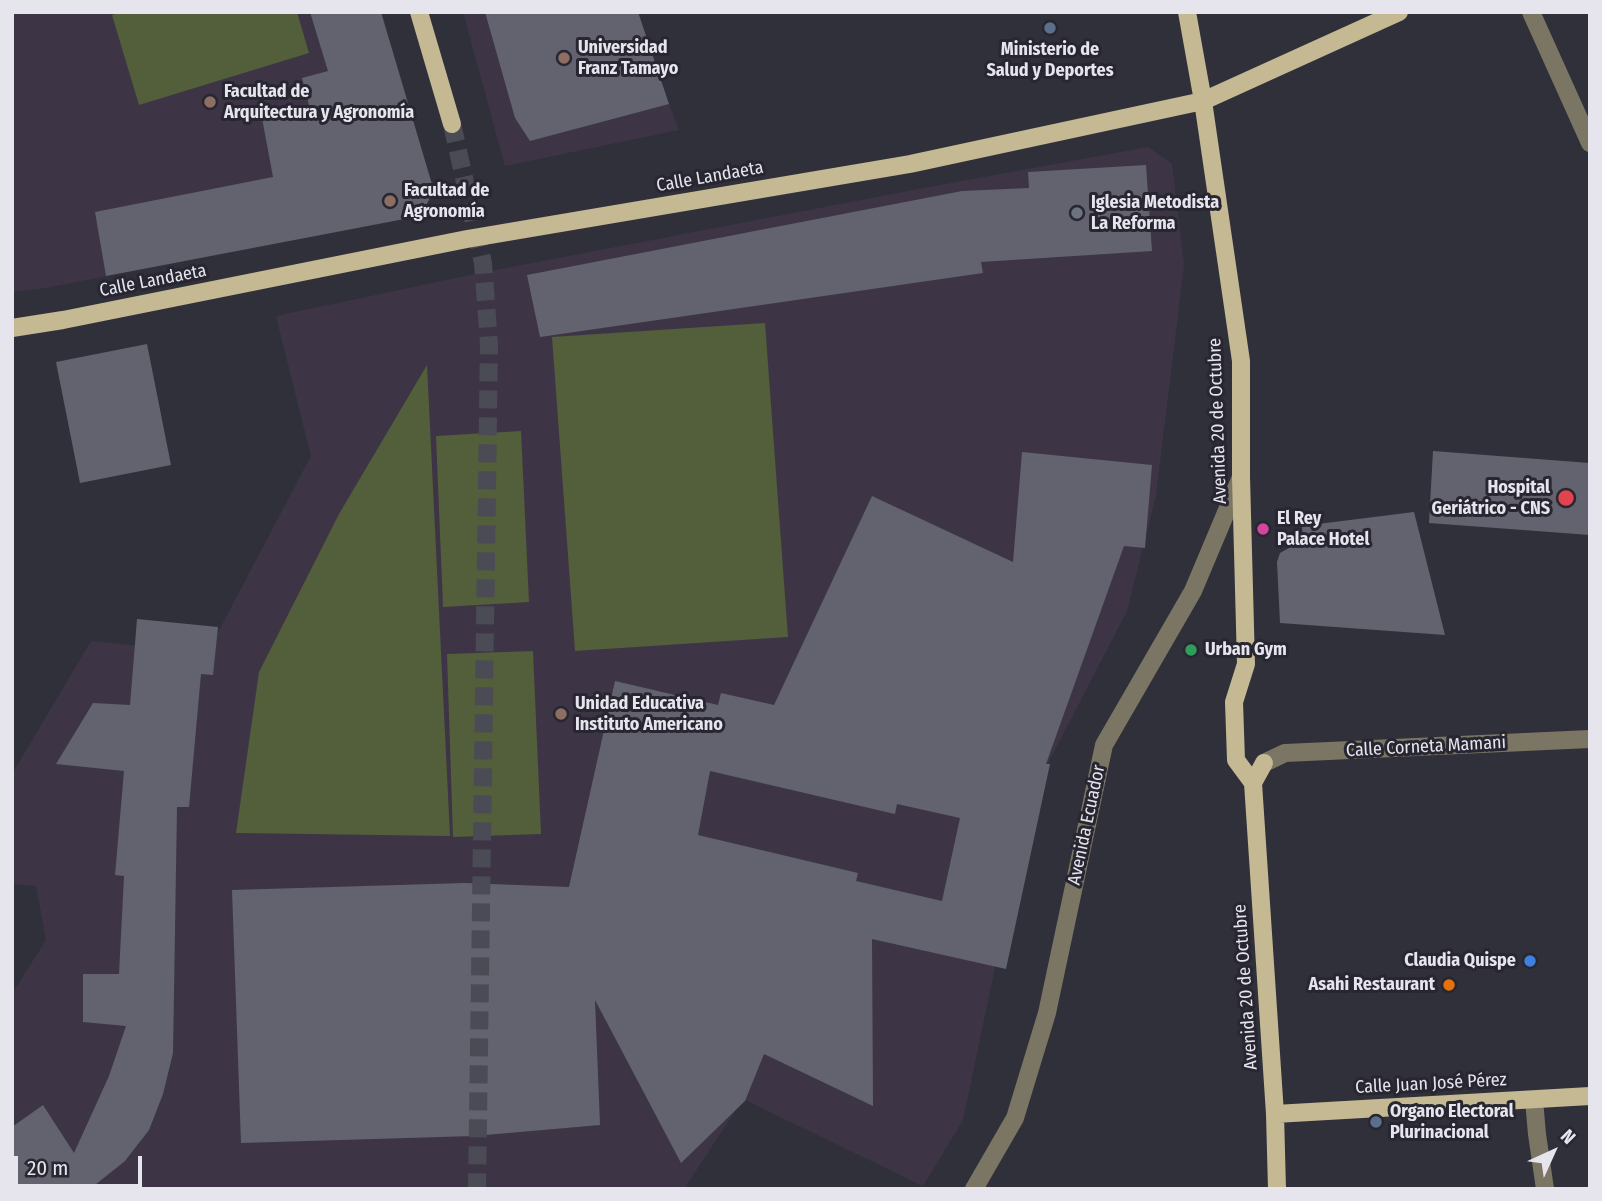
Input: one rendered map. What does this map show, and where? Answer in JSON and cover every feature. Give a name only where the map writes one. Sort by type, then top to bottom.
[{"type":"main road","points":[[419,12],[452,124]]},
{"type":"main road","name":"Avenida 20 de Octubre","points":[[1187,12],[1203,101],[1241,361],[1246,664],[1234,702],[1236,760],[1253,783],[1275,1114],[1277,1189]]},
{"type":"main road","name":"Calle Landaeta","points":[[12,328],[90,315],[467,239],[910,164],[1203,101],[1399,12]]},
{"type":"main road","points":[[1253,783],[1264,763]]},
{"type":"main road","name":"Calle Juan José Pérez","points":[[1275,1114],[1590,1096]]},
{"type":"street","points":[[1531,12],[1590,143]]},
{"type":"street","name":"Avenida Ecuador","points":[[974,1189],[1015,1118],[1046,1013],[1104,746],[1192,591],[1241,477]]},
{"type":"street","name":"Calle Corneta Mamani","points":[[1264,763],[1286,753],[1590,739]]},
{"type":"street","points":[[1534,1100],[1545,1189]]},
{"type":"shaded area","name":"Facultad de Arquitectura y Agronomía","points":[[12,12],[381,12],[420,216],[45,288],[12,292]]},
{"type":"shaded area","name":"Universidad Franz Tamayo","points":[[463,12],[638,12],[679,130],[505,166]]},
{"type":"shaded area","name":"Unidad Educativa Instituto Americano","points":[[1148,147],[1172,164],[1184,265],[1156,495],[1127,611],[1031,796],[963,1120],[923,1186],[743,1099],[684,1189],[12,1189],[12,994],[46,940],[36,886],[12,884],[12,774],[91,641],[207,653],[311,456],[276,316],[475,274]]},
{"type":"green space","points":[[120,12],[297,12],[309,53],[139,105],[112,15]]},
{"type":"green space","points":[[765,323],[788,637],[575,651],[552,337]]},
{"type":"green space","points":[[427,365],[450,836],[236,833],[259,672],[339,514]]},
{"type":"green space","points":[[521,431],[529,602],[443,607],[436,436]]},
{"type":"green space","points":[[533,651],[541,834],[453,837],[447,654]]},
{"type":"building","points":[[310,12],[381,12],[434,191],[420,216],[106,276],[95,212],[273,177],[262,118],[310,109],[302,78],[328,71]]},
{"type":"building","name":"Universidad Franz Tamayo","points":[[485,12],[638,12],[669,104],[530,141],[515,118]]},
{"type":"building","points":[[1146,165],[1152,251],[981,262],[983,273],[540,337],[527,275],[962,191],[1029,188],[1028,172]]},
{"type":"building","points":[[147,344],[171,465],[80,483],[56,362]]},
{"type":"building","points":[[1433,451],[1590,463],[1590,535],[1429,523]]},
{"type":"building","points":[[1022,452],[1152,465],[1145,548],[1124,546],[1046,764],[1050,764],[1006,969],[872,939],[873,1106],[764,1054],[745,1101],[681,1163],[595,1000],[600,1125],[474,1136],[241,1143],[232,890],[465,883],[569,887],[615,681],[718,705],[721,693],[774,705],[872,496],[1013,562]],"holes":[[[710,771],[895,814],[897,804],[960,818],[942,901],[856,881],[858,873],[698,835]]]},
{"type":"building","points":[[1414,512],[1445,635],[1280,623],[1277,562],[1280,553],[1303,540],[1302,526]]},
{"type":"building","points":[[137,619],[218,627],[213,675],[201,674],[189,807],[177,807],[173,1053],[163,1094],[149,1130],[125,1161],[95,1185],[98,1189],[12,1189],[12,1127],[43,1105],[74,1153],[109,1076],[126,1026],[83,1022],[83,974],[119,974],[124,876],[115,875],[124,771],[56,764],[93,703],[130,705]]},
{"type":"tunnel","points":[[452,124],[483,263],[489,344],[477,1189]]},
{"type":"place","name":"Ministerio de Salud y Deportes","points":[[1050,28]]},
{"type":"place","name":"Universidad Franz Tamayo","points":[[564,58]]},
{"type":"place","name":"Facultad de Arquitectura y Agronomía","points":[[210,102]]},
{"type":"place","name":"Facultad de Agronomía","points":[[390,201]]},
{"type":"place","name":"Iglesia Metodista La Reforma","points":[[1077,213]]},
{"type":"place","name":"Hospital Geriátrico - CNS","points":[[1566,498]]},
{"type":"place","name":"El Rey Palace Hotel","points":[[1263,529]]},
{"type":"place","name":"Urban Gym","points":[[1191,650]]},
{"type":"place","name":"Unidad Educativa Instituto Americano","points":[[561,714]]},
{"type":"place","name":"Claudia Quispe","points":[[1530,961]]},
{"type":"place","name":"Asahi Restaurant","points":[[1449,985]]},
{"type":"place","name":"Organo Electoral Plurinacional","points":[[1376,1122]]}]
